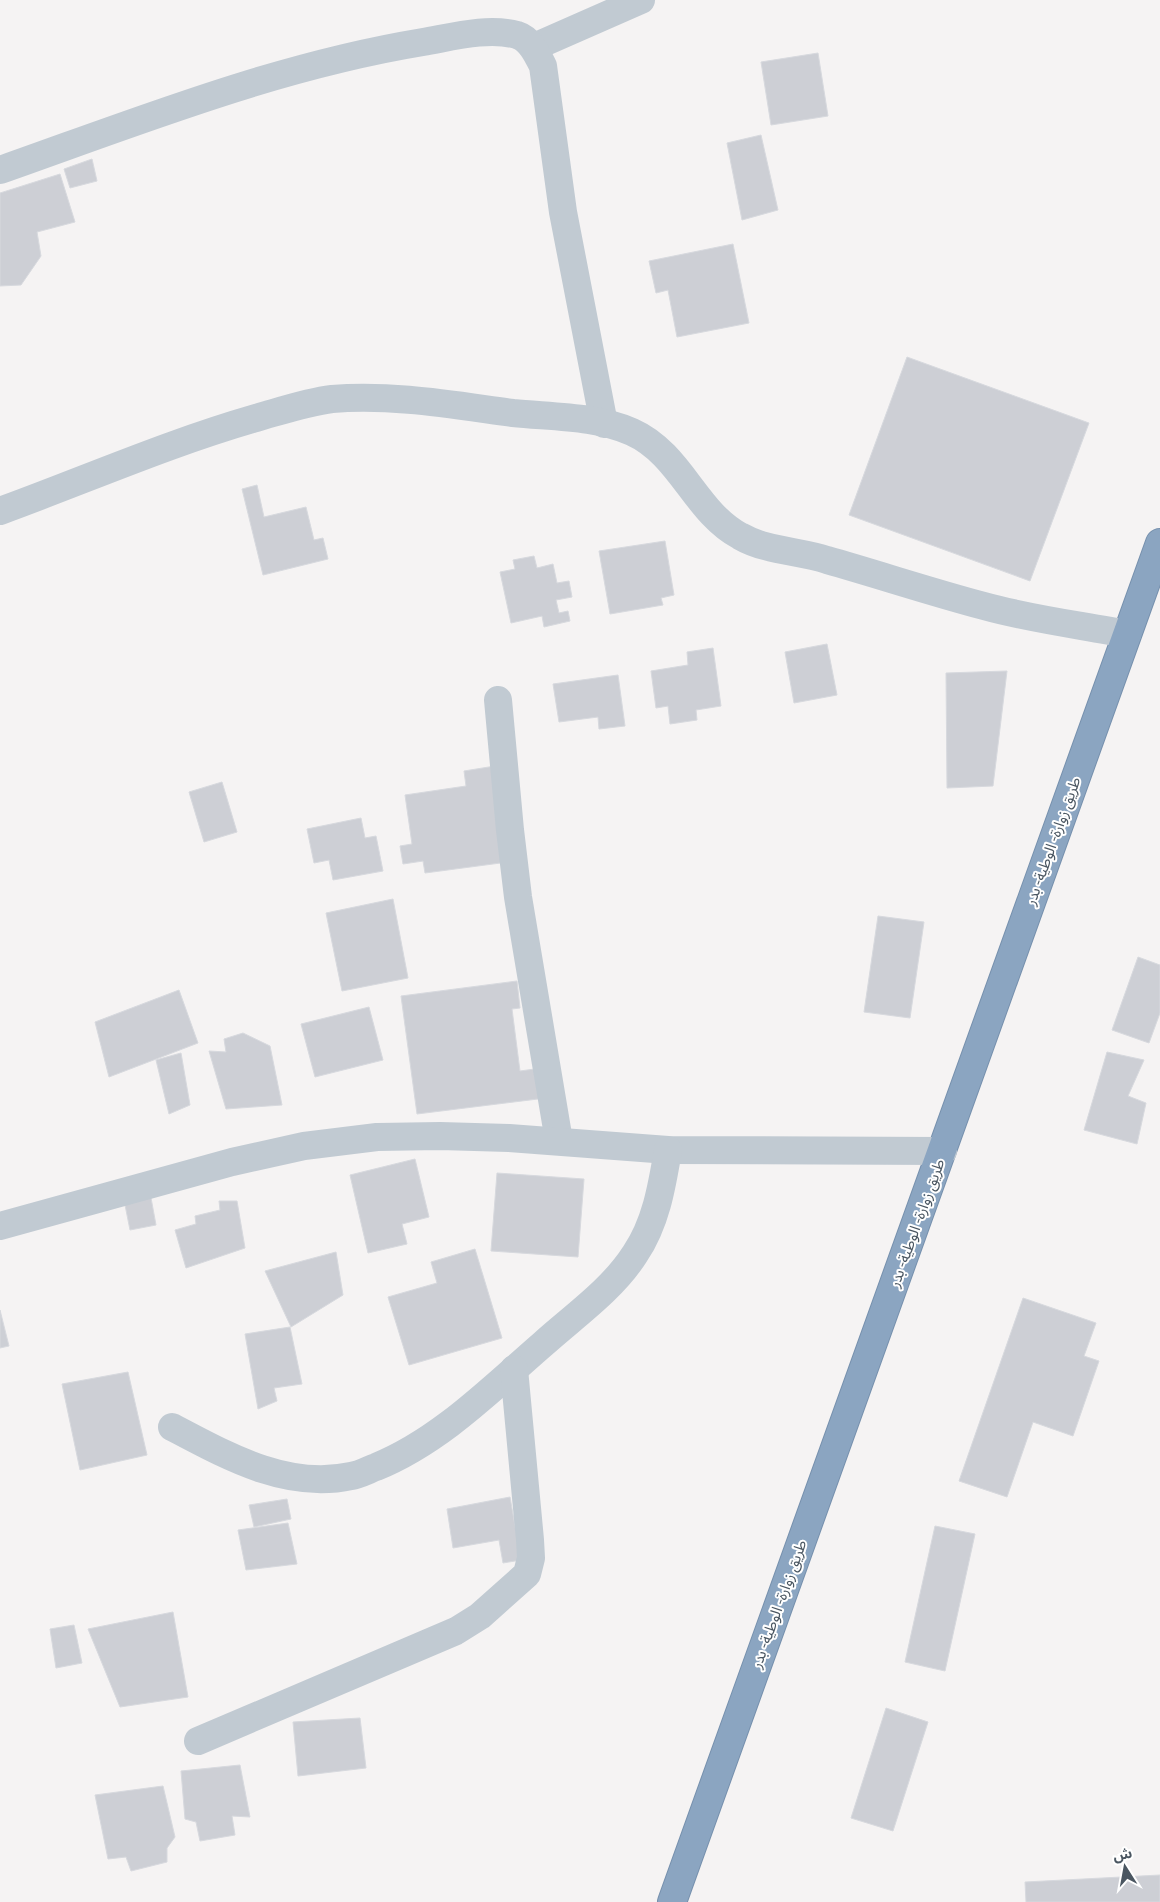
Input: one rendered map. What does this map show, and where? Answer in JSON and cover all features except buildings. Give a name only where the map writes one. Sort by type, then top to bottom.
[{"type":"highway","name":"طريق زوارة- الوطية- بدر","points":[[672,1902],[1160,543]]},
{"type":"street","points":[[534,47],[641,0]]},
{"type":"street","points":[[0,170],[214,94],[296,69],[381,49],[456,36],[498,33],[518,35],[534,47],[543,66],[563,212],[604,424]]},
{"type":"street","points":[[0,512],[231,425],[330,399],[409,399],[604,424],[630,431],[653,443],[671,461],[711,512],[726,528],[742,538],[763,545],[814,556],[986,607],[1127,634]]},
{"type":"street","points":[[498,700],[518,897],[559,1141]]},
{"type":"street","points":[[0,1226],[232,1162],[304,1146],[377,1137],[440,1136],[559,1141],[668,1150],[942,1151]]},
{"type":"street","points":[[172,1427],[226,1456],[272,1473],[314,1479],[352,1476],[399,1457],[434,1436],[514,1369],[610,1284],[635,1254],[650,1224],[660,1196],[668,1150]]},
{"type":"street","points":[[198,1742],[456,1631],[480,1616],[527,1574],[531,1558],[530,1540],[514,1369]]}]
